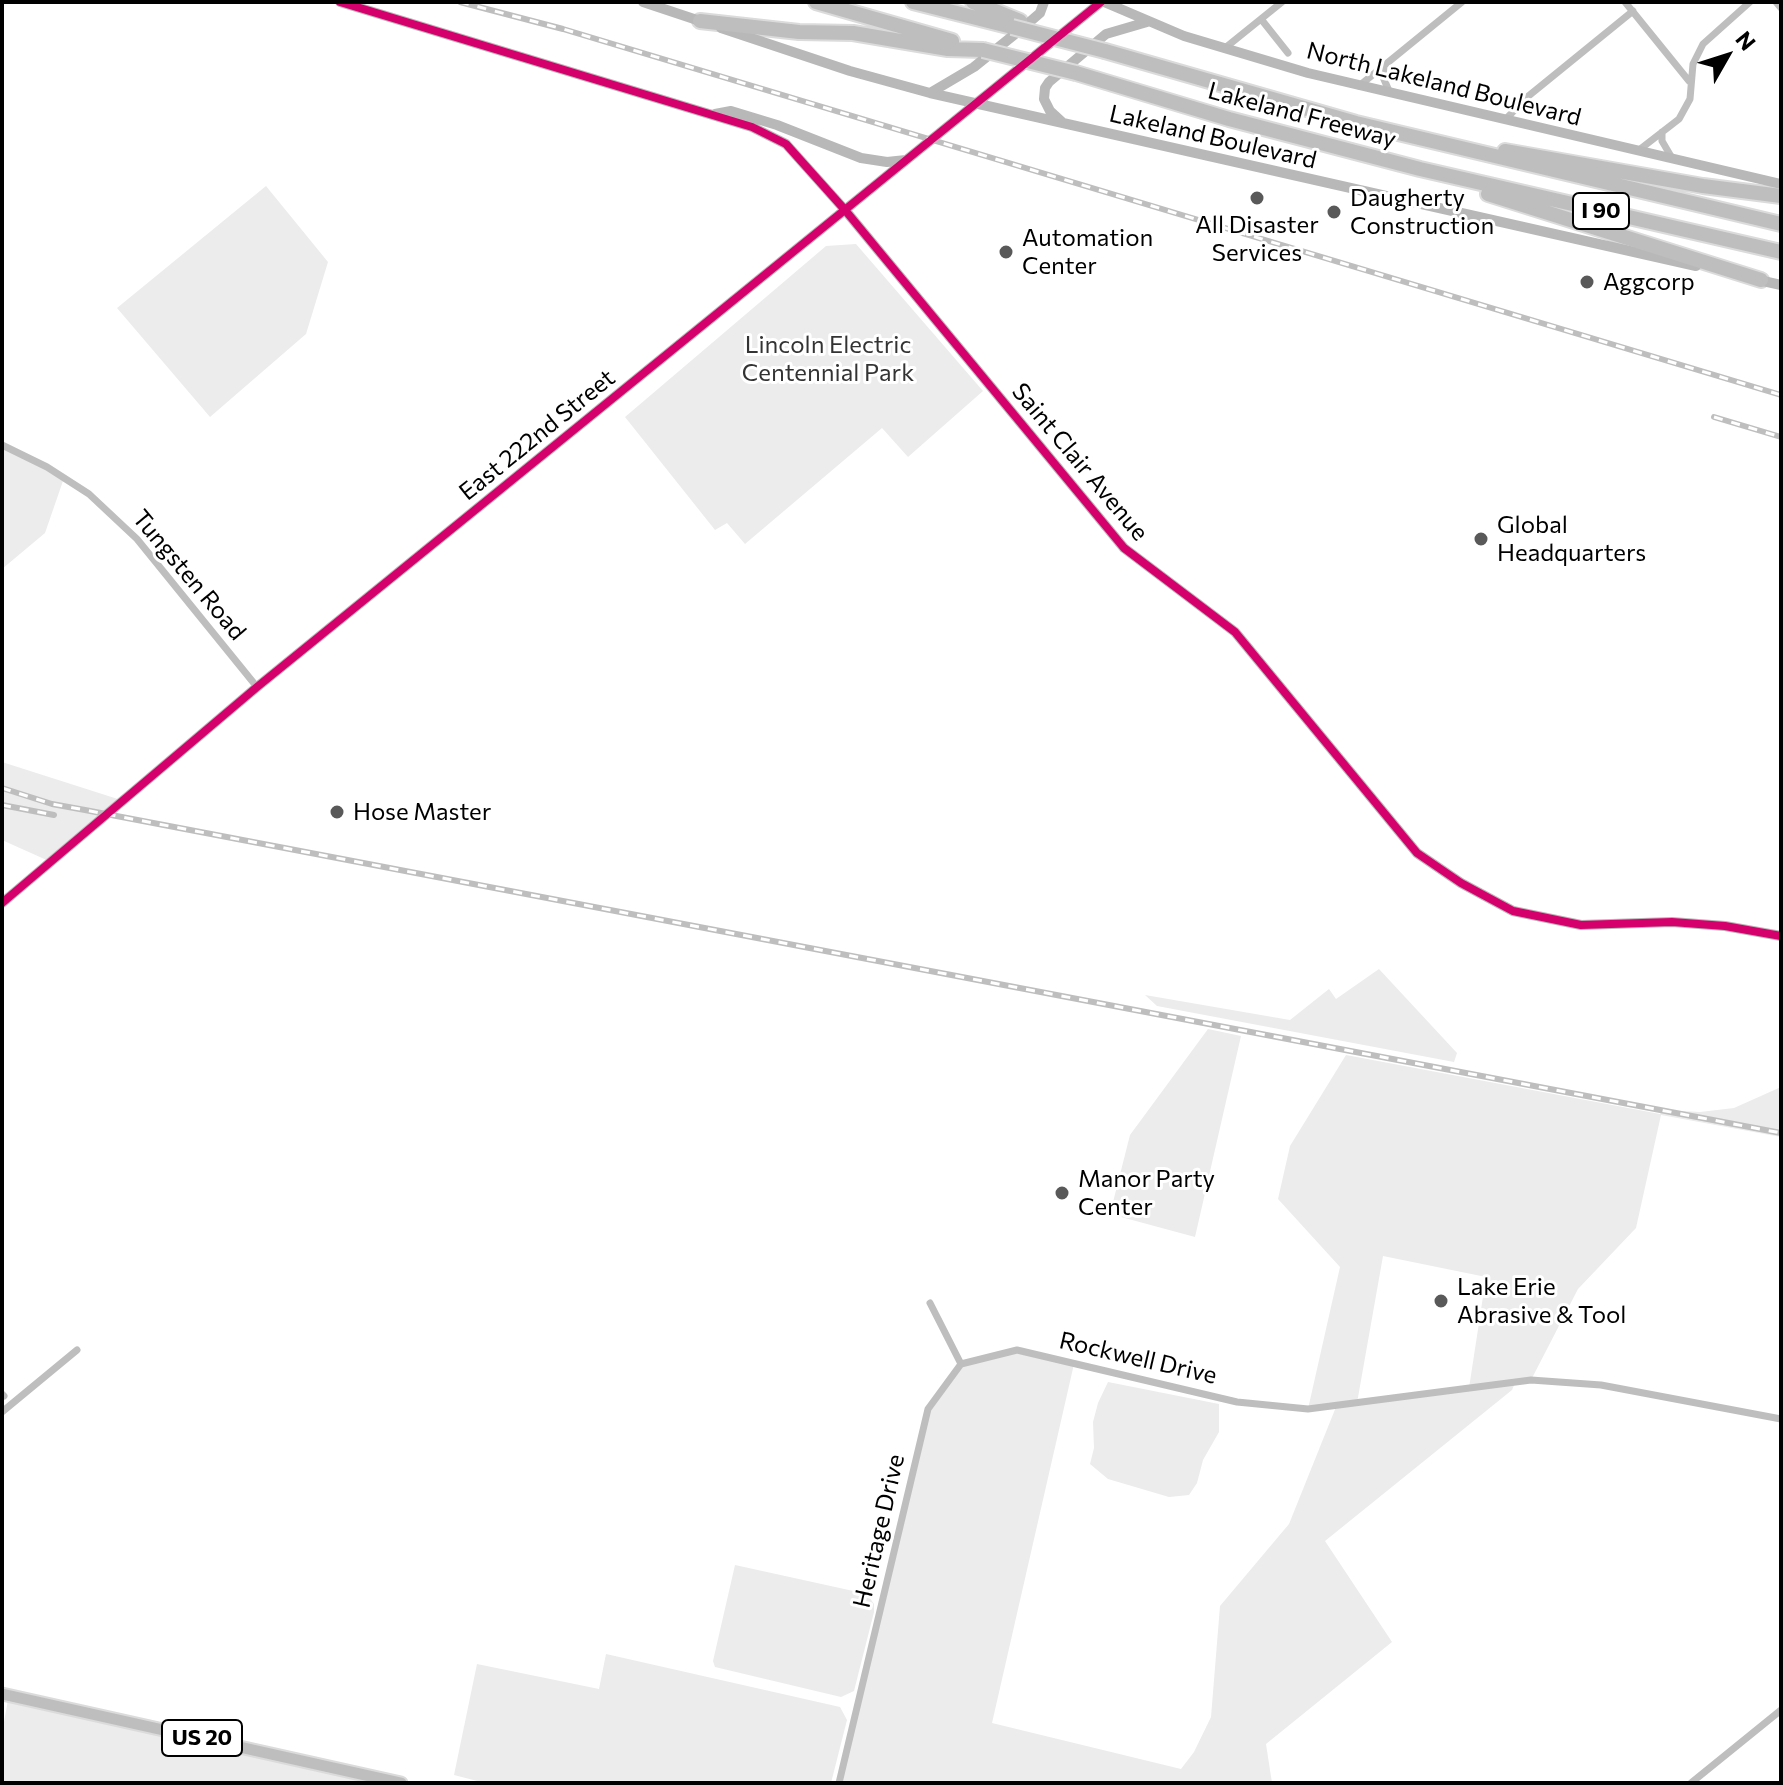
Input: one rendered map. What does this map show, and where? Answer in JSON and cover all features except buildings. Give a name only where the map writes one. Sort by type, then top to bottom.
[{"type":"highway","name":"Lakeland Freeway","points":[[816,2],[1076,73],[1229,119],[1420,169],[1781,252]]},
{"type":"highway","points":[[913,2],[1016,24]]},
{"type":"highway","points":[[973,2],[1016,24]]},
{"type":"highway","points":[[700,21],[799,32],[853,33],[948,49],[983,50]]},
{"type":"highway","name":"Lakeland Freeway","points":[[1016,24],[1356,123],[1618,188],[1781,224]]},
{"type":"highway","points":[[1441,143],[1545,156],[1703,186],[1780,186]]},
{"type":"highway","points":[[1420,169],[1491,195],[1761,280]]},
{"type":"main road","name":"US 20","points":[[2,1694],[401,1783]]},
{"type":"street","name":"Saint Clair Avenue","points":[[340,2],[752,127],[786,144],[845,210],[1124,548],[1235,632],[1417,853],[1461,883],[1513,911],[1581,925],[1672,922],[1725,926],[1781,936]]},
{"type":"street","name":"Lakeland Boulevard","points":[[643,2],[850,71],[978,105],[1781,285]]},
{"type":"street","points":[[930,93],[974,67],[1040,13],[1044,2]]},
{"type":"street","name":"North Lakeland Boulevard","points":[[1102,2],[1223,49],[1359,86],[1639,150],[1780,186]]},
{"type":"street","name":"East 222nd Street","points":[[2,903],[257,687],[1102,2]]},
{"type":"street","points":[[1223,49],[1282,2]]},
{"type":"street","points":[[1359,86],[1462,2]]},
{"type":"street","points":[[1625,2],[1690,81]]},
{"type":"street","points":[[1639,150],[1679,119],[1690,99],[1693,64],[1703,44],[1750,2]]},
{"type":"street","points":[[1776,2],[1781,8]]},
{"type":"street","points":[[1506,119],[1526,98],[1633,11]]},
{"type":"street","points":[[1261,19],[1288,53]]},
{"type":"street","points":[[1065,124],[1050,111],[1044,99],[1049,82],[1106,34],[1149,22]]},
{"type":"street","points":[[1384,66],[1383,77],[1390,93]]},
{"type":"street","points":[[710,114],[731,111],[874,161],[908,160]]},
{"type":"street","points":[[1662,132],[1662,141],[1672,158]]},
{"type":"street","name":"Tungsten Road","points":[[2,445],[47,467],[89,494],[137,539],[257,687]]},
{"type":"street","points":[[930,1303],[961,1364]]},
{"type":"street","points":[[2,1412],[77,1350]]},
{"type":"street","name":"Rockwell Drive","points":[[961,1364],[1017,1350],[1237,1402],[1308,1409],[1531,1380],[1601,1385],[1781,1419]]},
{"type":"street","name":"Heritage Drive","points":[[839,1783],[928,1409],[961,1364]]},
{"type":"street","points":[[1691,1783],[1781,1710]]},
{"type":"green space","points":[[266,186],[328,262],[306,334],[210,417],[117,308]]},
{"type":"green space","name":"Lincoln Electric Centennial Park","points":[[856,244],[983,391],[908,457],[882,428],[745,544],[727,523],[715,530],[625,417],[826,246]]},
{"type":"green space","points":[[2,445],[64,478],[45,533],[2,569]]},
{"type":"green space","points":[[2,762],[124,801],[51,862],[2,840]]},
{"type":"green space","points":[[1379,969],[1457,1053],[1454,1062],[1157,1006],[1145,995],[1290,1020],[1329,989],[1336,999]]},
{"type":"green space","points":[[1208,1029],[1241,1036],[1195,1237],[1110,1214],[1130,1135]]},
{"type":"green space","points":[[1346,1055],[1660,1114],[1663,1110],[1700,1112],[1734,1108],[1781,1087],[1781,1137],[1661,1115],[1636,1228],[1578,1289],[1531,1380],[1515,1383],[1512,1390],[1325,1541],[1392,1642],[1266,1744],[1272,1783],[839,1783],[928,1409],[961,1364],[1017,1350],[1074,1364],[992,1723],[1181,1769],[1194,1752],[1211,1717],[1220,1606],[1289,1524],[1336,1407],[1308,1409],[1340,1267],[1278,1199],[1290,1146]],"holes":[[[1383,1256],[1486,1277],[1469,1388],[1357,1403]]]},
{"type":"green space","points":[[1108,1382],[1219,1404],[1219,1432],[1203,1460],[1197,1483],[1189,1495],[1169,1497],[1108,1479],[1090,1464],[1094,1448],[1093,1422]]},
{"type":"green space","points":[[735,1565],[867,1594],[874,1604],[874,1612],[854,1691],[841,1697],[715,1667],[713,1661]]},
{"type":"green space","points":[[606,1654],[840,1707],[847,1720],[831,1783],[485,1783],[454,1775],[477,1664],[599,1689]]},
{"type":"green space","points":[[9,1695],[401,1783],[2,1783],[2,1732]]},
{"type":"railway","points":[[460,2],[563,29],[1781,395]]},
{"type":"railway","points":[[1714,417],[1781,437]]},
{"type":"railway","points":[[2,788],[52,804],[1781,1133]]},
{"type":"railway","points":[[2,805],[54,815]]},
{"type":"cycle path","points":[[340,2],[752,127],[786,144],[845,210],[1124,548],[1235,632],[1417,853],[1461,883],[1513,911],[1581,925],[1672,922],[1725,926],[1781,936]]},
{"type":"cycle path","points":[[2,903],[257,687],[1101,2]]},
{"type":"place","name":"All Disaster Services","points":[[1257,198]]},
{"type":"place","name":"Daugherty Construction","points":[[1334,212]]},
{"type":"place","name":"Automation Center","points":[[1006,252]]},
{"type":"place","name":"Aggcorp","points":[[1587,282]]},
{"type":"place","name":"Global Headquarters","points":[[1481,539]]},
{"type":"place","name":"Hose Master","points":[[337,812]]},
{"type":"place","name":"Manor Party Center","points":[[1062,1193]]},
{"type":"place","name":"Lake Erie Abrasive & Tool","points":[[1441,1301]]}]
